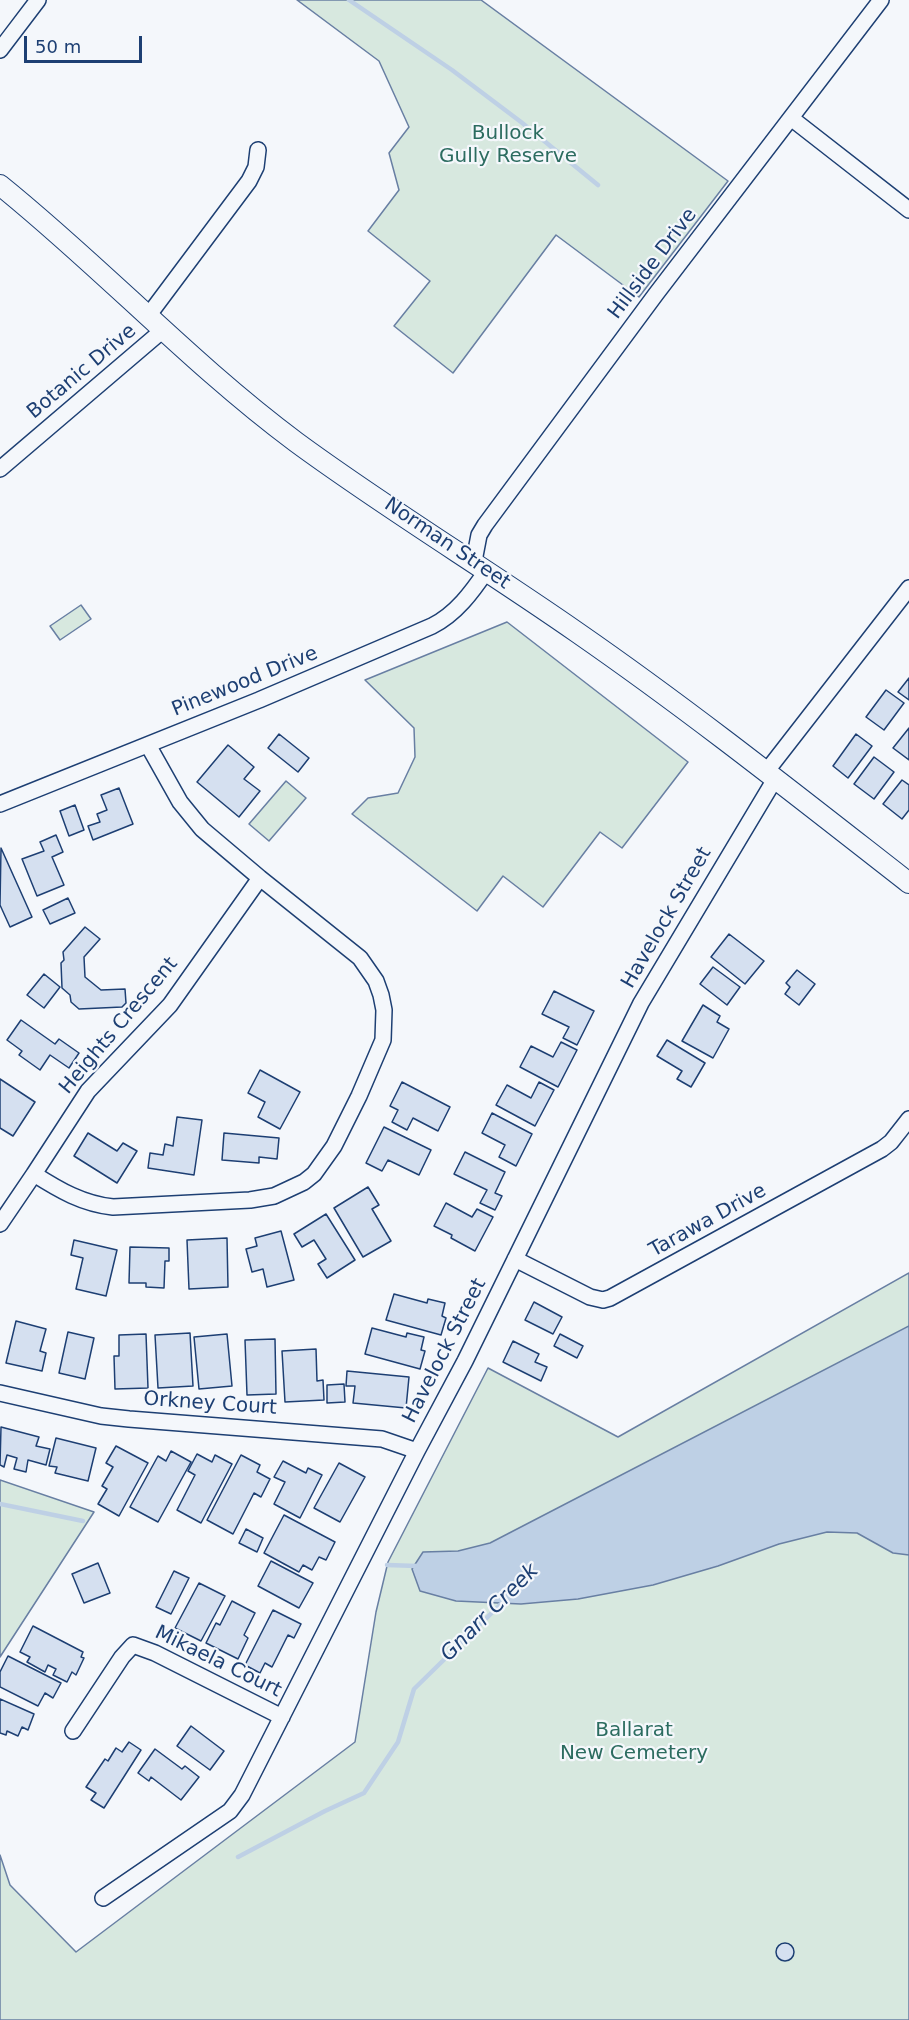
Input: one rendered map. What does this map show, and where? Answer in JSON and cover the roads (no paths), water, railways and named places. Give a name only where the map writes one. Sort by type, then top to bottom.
[{"type":"street","points":[[0,50],[38,0]]},
{"type":"street","name":"Hillside Drive","points":[[481,566],[479,535],[485,525],[881,0]]},
{"type":"street","points":[[791,118],[909,210]]},
{"type":"street","points":[[148,316],[249,181],[256,167],[258,150]]},
{"type":"street","name":"Norman Street","points":[[0,185],[55,231],[207,370],[296,442],[481,566],[652,685],[909,883]]},
{"type":"street","name":"Botanic Drive","points":[[0,469],[163,330]]},
{"type":"street","name":"Pinewood Drive","points":[[0,804],[281,691],[439,622],[459,606],[481,566]]},
{"type":"street","name":"Havelock Street","points":[[103,1898],[230,1811],[242,1795],[515,1259],[641,1003],[771,775],[909,588]]},
{"type":"street","points":[[34,1174],[86,1202],[113,1207],[274,1196],[304,1182],[326,1159],[379,1053],[383,1040],[381,995],[376,981],[360,958],[260,878],[190,815],[180,802],[148,745]]},
{"type":"street","name":"Heights Crescent","points":[[0,1224],[88,1091],[170,1005],[260,878]]},
{"type":"street","name":"Tarawa Drive","points":[[515,1259],[590,1297],[603,1300],[610,1298],[866,1159],[891,1142],[909,1119]]},
{"type":"street","name":"Orkney Court","points":[[0,1393],[101,1416],[382,1439],[417,1451]]},
{"type":"street","name":"Mikaela Court","points":[[73,1731],[122,1657],[133,1645],[155,1653],[282,1717]]},
{"type":"water","points":[[909,1326],[909,1555],[893,1553],[857,1533],[827,1532],[779,1544],[718,1566],[653,1585],[578,1599],[521,1604],[456,1601],[420,1591],[412,1569],[423,1552],[458,1551],[490,1543]]},
{"type":"waterway","points":[[349,0],[452,70],[521,122],[598,185]]},
{"type":"waterway","points":[[0,1504],[83,1521]]},
{"type":"waterway","points":[[387,1565],[417,1566]]},
{"type":"waterway","name":"Gnarr Creek","points":[[238,1857],[364,1793],[398,1742],[414,1689],[505,1600]]},
{"type":"park label","name":"Bullock Gully Reserve","points":[[508,146]]},
{"type":"park label","name":"Ballarat New Cemetery","points":[[634,1742]]}]
